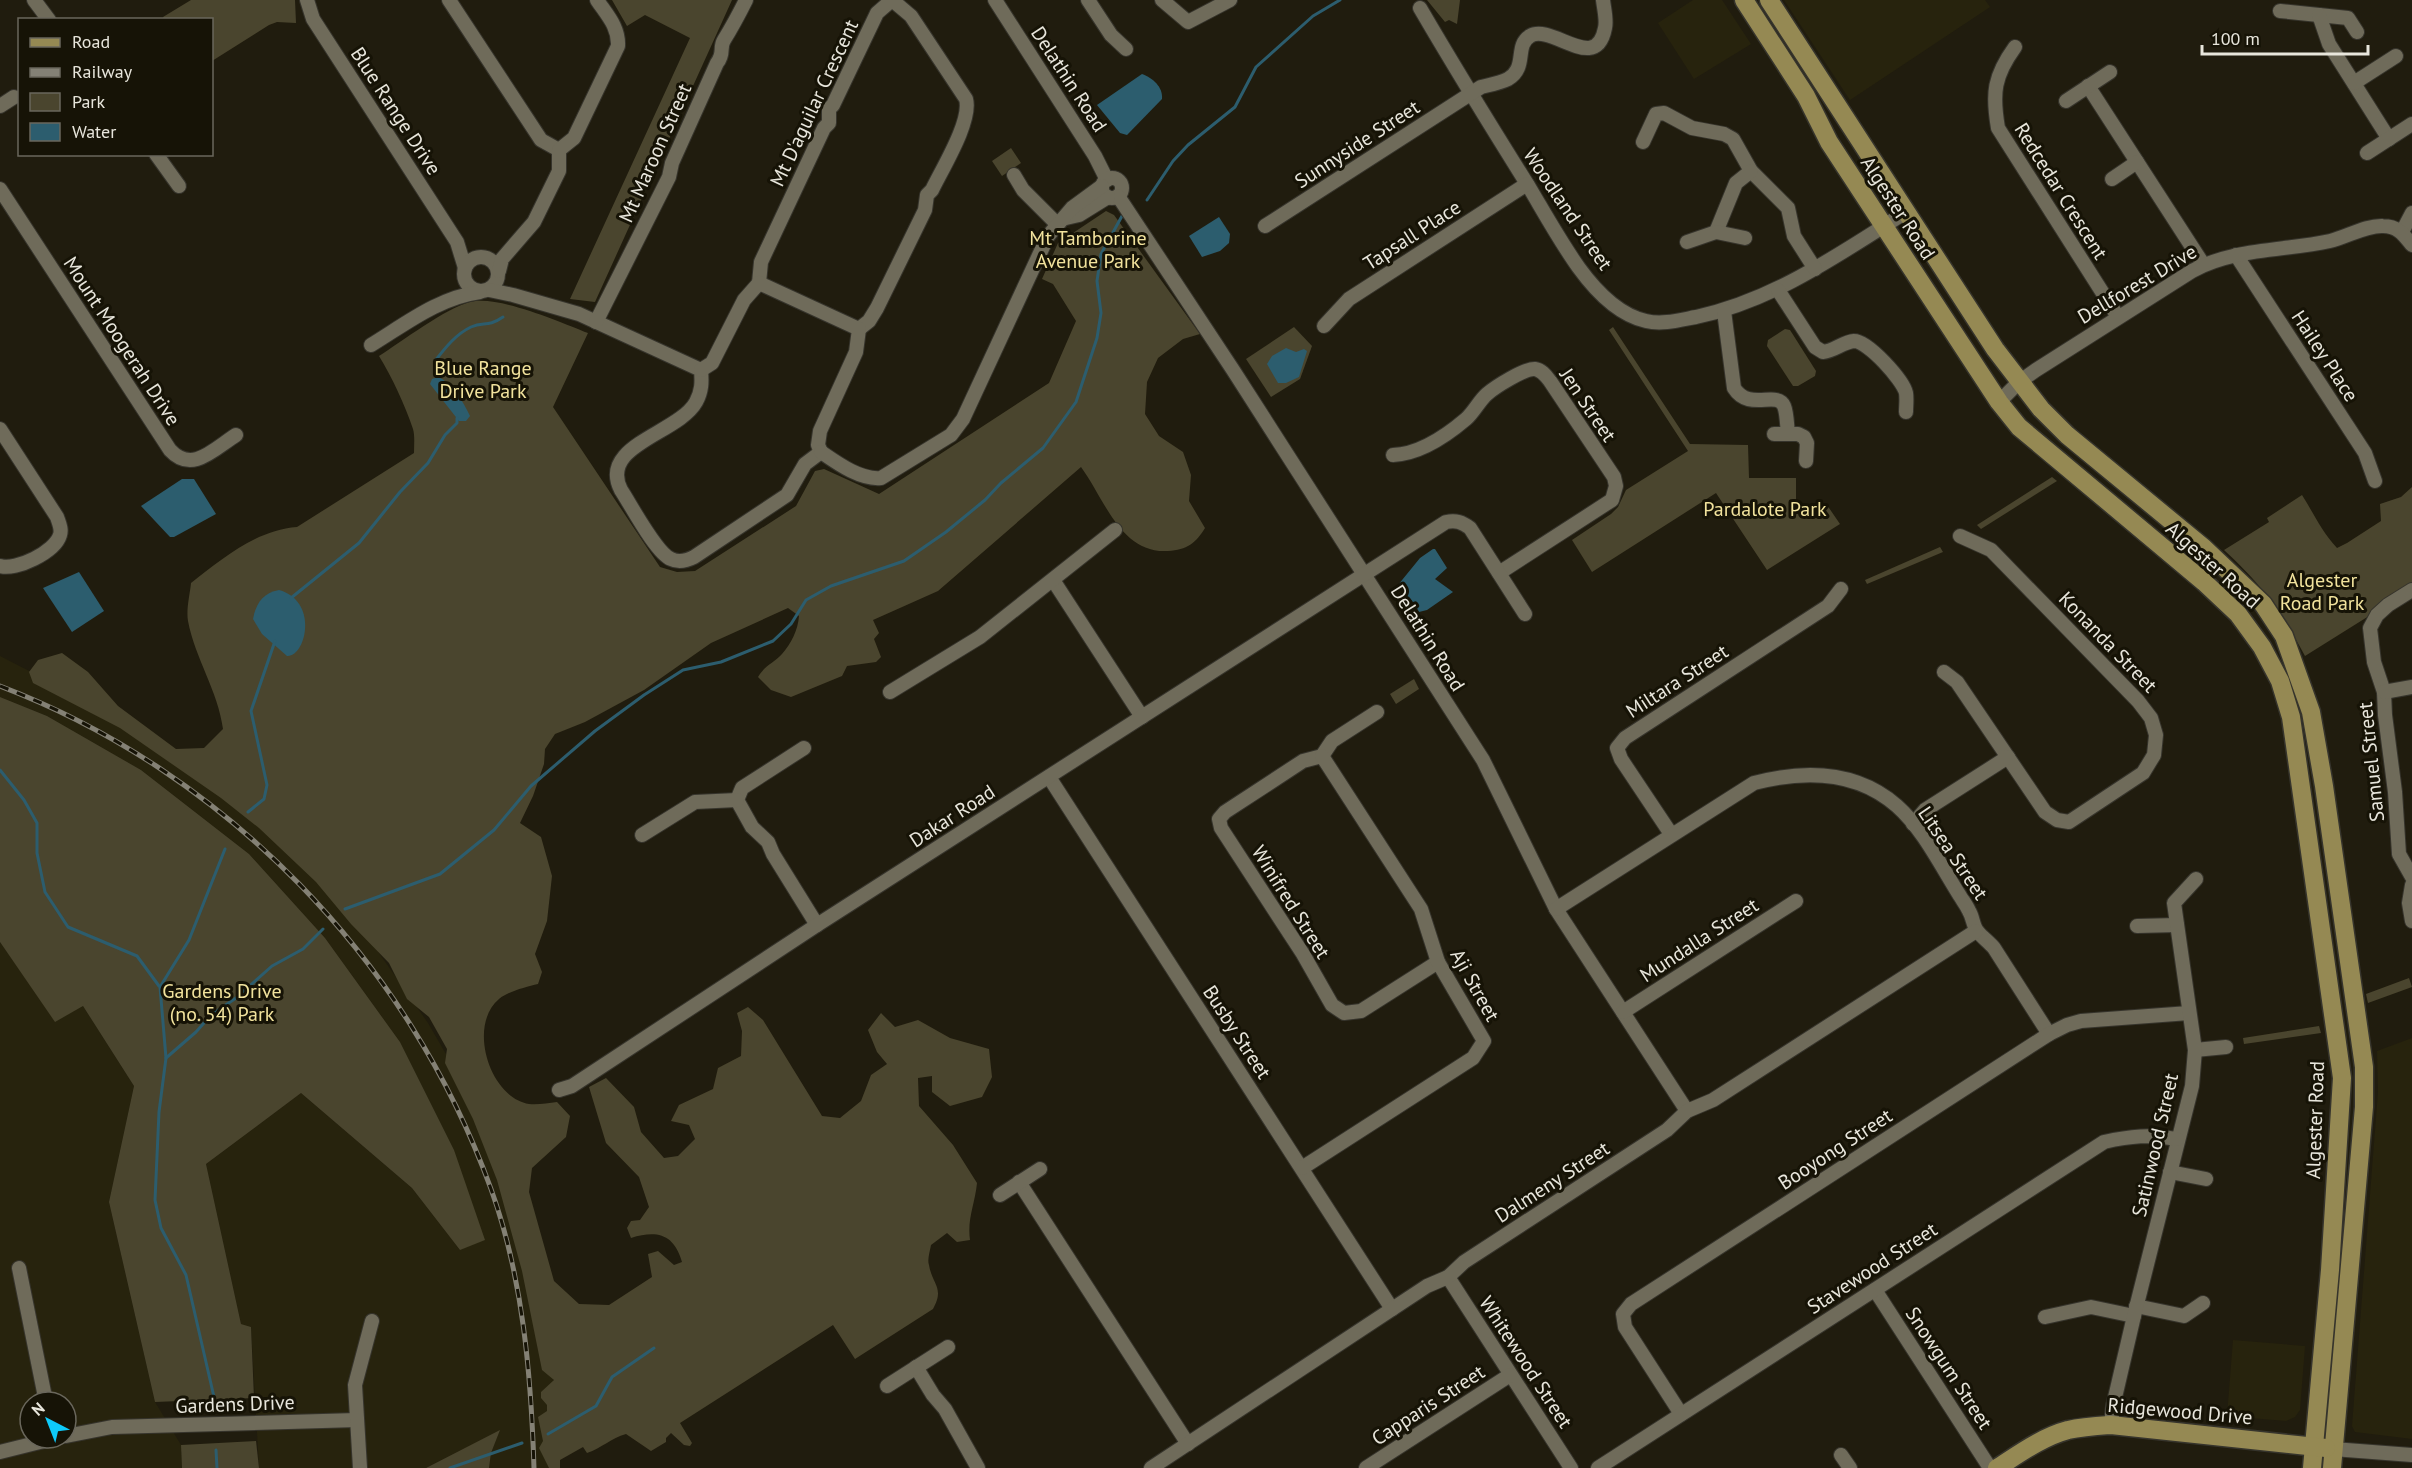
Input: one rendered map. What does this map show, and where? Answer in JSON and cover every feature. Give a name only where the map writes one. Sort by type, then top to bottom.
[{"type":"main road","name":"Algester Road","points":[[1744,0],[1806,96],[1829,142],[1999,402],[2019,427],[2204,582],[2238,614],[2262,647],[2280,681],[2291,717],[2342,1078],[2331,1247],[2312,1468]]},
{"type":"main road","name":"Algester Road","points":[[1769,0],[1995,349],[2019,382],[2067,435],[2204,548],[2263,604],[2284,636],[2311,712],[2324,786],[2364,1067],[2364,1107],[2332,1468]]},
{"type":"main road","name":"Ridgewood Drive","points":[[1997,1468],[2040,1442],[2067,1430],[2111,1425],[2333,1449]]},
{"type":"street","points":[[34,0],[48,18]]},
{"type":"street","name":"Blue Range Drive","points":[[307,0],[313,19],[457,242]]},
{"type":"street","points":[[449,0],[541,140],[559,150]]},
{"type":"street","points":[[559,150],[574,138],[618,46],[616,28],[597,0]]},
{"type":"street","name":"Mt Maroon Street","points":[[596,322],[669,177],[672,162],[717,63],[722,57],[724,40],[729,35],[746,0]]},
{"type":"street","name":"Mt D'aguilar Crescent","points":[[759,283],[761,262],[824,128],[829,123],[829,109],[877,13],[892,0],[911,16],[966,99],[967,110],[932,190],[927,195],[925,210],[877,308],[869,321],[859,329]]},
{"type":"street","name":"Delathin Road","points":[[995,0],[1095,156],[1109,190],[1365,574],[1483,760],[1556,909],[1687,1111]]},
{"type":"street","points":[[1088,0],[1111,35],[1126,49]]},
{"type":"street","points":[[1162,0],[1188,22],[1230,0]]},
{"type":"street","name":"Sunnyside Street","points":[[1264,226],[1481,87],[1508,79],[1516,72],[1521,62],[1522,43],[1528,37],[1536,33],[1545,33],[1583,49],[1594,46],[1601,40],[1605,27],[1603,0]]},
{"type":"street","name":"Woodland Street","points":[[1420,8],[1470,94],[1580,269],[1610,301],[1646,321],[1670,322],[1724,311],[1778,290],[1906,212]]},
{"type":"street","points":[[2280,11],[2348,18],[2357,32]]},
{"type":"street","points":[[2319,15],[2329,44],[2390,139]]},
{"type":"street","name":"Redcedar Crescent","points":[[2015,47],[2002,65],[1995,85],[1994,107],[1998,128],[2118,317]]},
{"type":"street","points":[[2354,83],[2396,56]]},
{"type":"street","points":[[2066,101],[2110,72]]},
{"type":"street","points":[[2088,86],[2203,264]]},
{"type":"street","points":[[0,106],[14,97]]},
{"type":"street","points":[[1643,142],[1656,114],[1664,113],[1692,128],[1733,139],[1751,171],[1788,208],[1794,236],[1815,269]]},
{"type":"street","points":[[2367,153],[2411,126]]},
{"type":"street","points":[[371,345],[438,303],[462,294],[485,291],[499,275],[502,260],[534,222],[559,171],[559,150]]},
{"type":"street","points":[[157,156],[179,186]]},
{"type":"street","points":[[2112,179],[2137,162]]},
{"type":"street","points":[[1716,232],[1736,183],[1751,171]]},
{"type":"street","points":[[1014,176],[1023,190],[1062,221]]},
{"type":"street","name":"Tapsall Place","points":[[1324,326],[1349,299],[1527,184]]},
{"type":"street","name":"Mount Moogerah Drive","points":[[0,189],[163,440],[178,459],[189,461],[200,458],[236,435]]},
{"type":"street","points":[[696,368],[712,363],[744,300],[759,283],[859,329],[856,352],[820,431],[818,445],[821,452],[838,464],[864,476],[881,478],[955,432],[1042,247],[1084,198],[1109,190]]},
{"type":"street","points":[[2412,213],[2402,232],[2412,245]]},
{"type":"street","name":"Dellforest Drive","points":[[1999,402],[2019,382],[2203,264],[2236,255],[2328,241],[2372,227],[2385,225],[2402,232]]},
{"type":"street","points":[[1687,242],[1716,232],[1745,238]]},
{"type":"street","points":[[457,242],[495,263],[503,286],[513,295]]},
{"type":"street","points":[[457,242],[469,286],[513,295],[573,312],[696,368],[703,383],[695,404],[686,415],[625,454],[616,470],[616,480],[621,490],[659,549],[668,558],[680,561],[694,557],[780,501],[793,488],[806,464],[821,452]]},
{"type":"street","points":[[438,303],[469,263],[515,244]]},
{"type":"street","name":"Hailey Place","points":[[2236,255],[2365,453],[2375,481]]},
{"type":"street","points":[[1778,290],[1815,347],[1823,352],[1854,341],[1870,348],[1902,384],[1906,393],[1906,412]]},
{"type":"street","points":[[1724,311],[1734,388],[1739,396],[1746,400],[1775,399],[1781,401],[1784,406],[1781,434],[1798,434],[1804,437],[1807,442],[1806,461]]},
{"type":"street","name":"Jen Street","points":[[1393,455],[1408,454],[1440,437],[1467,419],[1486,395],[1520,373],[1534,369],[1542,372],[1614,477],[1614,492],[1612,500],[1499,573]]},
{"type":"street","points":[[0,429],[57,517],[61,530],[60,536],[52,546],[23,564],[10,568],[0,566]]},
{"type":"street","name":"Dakar Road","points":[[560,1090],[572,1086],[817,925],[1446,522],[1454,520],[1462,522],[1470,528],[1499,573]]},
{"type":"street","points":[[890,692],[980,637],[1114,530]]},
{"type":"street","name":"Konanda Street","points":[[1960,536],[1991,550],[2138,701],[2151,717],[2156,735],[2154,755],[2143,773],[2069,822],[2057,820],[2045,812],[2008,757]]},
{"type":"street","points":[[1499,573],[1525,614]]},
{"type":"street","points":[[1053,580],[1142,717]]},
{"type":"street","name":"Miltara Street","points":[[1671,834],[1621,759],[1617,748],[1626,738],[1828,606],[1841,589]]},
{"type":"street","name":"Samuel Street","points":[[2412,590],[2388,605],[2377,615],[2370,628],[2374,662],[2384,692],[2400,854],[2412,877]]},
{"type":"street","points":[[1913,824],[1925,810],[2008,757],[1957,682],[1944,672]]},
{"type":"street","points":[[2384,692],[2412,687]]},
{"type":"street","points":[[1322,756],[1332,741],[1377,712]]},
{"type":"street","points":[[737,800],[742,788],[804,748]]},
{"type":"street","name":"Aji Street","points":[[1302,1168],[1473,1058],[1484,1041],[1438,962],[1421,909],[1322,756]]},
{"type":"street","name":"Winifred Street","points":[[1322,756],[1303,761],[1225,812],[1219,819],[1221,828],[1303,954],[1332,1005],[1344,1013],[1361,1011],[1438,962]]},
{"type":"street","name":"Litsea Street","points":[[1556,909],[1754,783],[1794,775],[1815,774],[1845,778],[1871,788],[1897,806],[1913,824],[1969,910],[1976,931],[1994,948],[2049,1034]]},
{"type":"street","name":"Busby Street","points":[[1049,777],[1392,1309]]},
{"type":"street","points":[[642,835],[695,802],[737,800]]},
{"type":"street","points":[[737,800],[752,827],[768,842],[817,925]]},
{"type":"street","name":"Satinwood Street","points":[[2111,1425],[2113,1406],[2135,1311],[2192,1086],[2195,1050],[2174,903],[2196,879]]},
{"type":"street","points":[[2412,885],[2409,903],[2412,921]]},
{"type":"street","name":"Mundalla Street","points":[[1623,1012],[1796,901]]},
{"type":"street","points":[[2137,926],[2177,925]]},
{"type":"street","name":"Dalmeny Street","points":[[1150,1468],[1427,1286],[1448,1278],[1464,1262],[1667,1130],[1687,1111],[1713,1100],[1976,931]]},
{"type":"street","name":"Booyong Street","points":[[1681,1414],[1625,1327],[1623,1314],[1631,1304],[2067,1024],[2189,1013]]},
{"type":"street","points":[[2195,1050],[2226,1047]]},
{"type":"street","name":"Stavewood Street","points":[[1598,1468],[2104,1142],[2128,1136],[2155,1135],[2177,1139]]},
{"type":"street","points":[[1000,1195],[1040,1169]]},
{"type":"street","points":[[2170,1172],[2206,1179]]},
{"type":"street","points":[[1019,1182],[1188,1444]]},
{"type":"street","points":[[19,1268],[44,1390]]},
{"type":"street","name":"Whitewood Street","points":[[1448,1278],[1571,1468]]},
{"type":"street","name":"Snowgum Street","points":[[1875,1290],[1990,1468]]},
{"type":"street","points":[[2045,1317],[2091,1307],[2184,1316],[2203,1303]]},
{"type":"street","points":[[360,1468],[355,1385],[372,1321]]},
{"type":"street","points":[[887,1386],[948,1347]]},
{"type":"street","points":[[916,1367],[933,1395],[945,1409],[978,1468]]},
{"type":"street","name":"Capparis Street","points":[[1366,1468],[1510,1375]]},
{"type":"street","name":"Gardens Drive","points":[[78,1434],[112,1427],[357,1420]]},
{"type":"street","points":[[0,1452],[18,1447]]},
{"type":"street","points":[[2333,1449],[2412,1455]]},
{"type":"street","points":[[1841,1455],[1850,1468]]},
{"type":"shaded area","points":[[1693,0],[1722,0],[1751,44],[1694,79],[1658,23]]},
{"type":"shaded area","points":[[1784,0],[1985,0],[1990,7],[1850,100]]},
{"type":"shaded area","points":[[0,656],[76,695],[280,832],[358,923],[428,1023],[487,1125],[551,1352],[560,1468],[489,1468],[491,1453],[499,1431],[426,1468],[259,1468],[251,1327],[241,1324],[206,1164],[301,1093],[412,1188],[460,1250],[454,1150],[400,1042],[325,938],[249,854],[141,770],[47,716],[0,697]]},
{"type":"shaded area","points":[[0,942],[55,1021],[83,1006],[134,1086],[109,1202],[155,1402],[181,1445],[182,1468],[0,1468]]},
{"type":"shaded area","points":[[2412,1038],[2412,1439],[2355,1432],[2352,1426],[2378,1092],[2377,1051]]},
{"type":"shaded area","points":[[2233,1340],[2305,1346],[2300,1410],[2295,1417],[2286,1421],[2227,1416]]},
{"type":"green space","points":[[191,0],[295,0],[296,23],[277,22],[269,25],[213,60],[213,18],[163,17]]},
{"type":"green space","points":[[612,0],[732,0],[595,302],[570,299],[690,38],[645,15],[627,26]]},
{"type":"green space","points":[[1427,0],[1460,0],[1457,24],[1449,20],[1445,22]]},
{"type":"green space","points":[[1011,148],[1021,163],[1002,176],[992,161]]},
{"type":"green space","points":[[1106,211],[1114,215],[1200,334],[1183,339],[1158,358],[1147,382],[1145,414],[1159,436],[1183,452],[1191,475],[1189,501],[1205,528],[1194,542],[1181,549],[1168,551],[1152,550],[1138,544],[1116,522],[1081,467],[938,591],[873,620],[879,633],[874,639],[881,657],[876,662],[847,666],[842,676],[791,697],[771,690],[758,677],[782,654],[794,636],[799,616],[788,608],[711,643],[644,690],[585,722],[555,734],[545,749],[544,764],[533,796],[520,823],[541,837],[552,876],[547,921],[535,954],[542,972],[538,984],[499,999],[490,1011],[485,1026],[484,1043],[487,1059],[503,1089],[515,1099],[529,1104],[557,1102],[570,1116],[566,1137],[532,1168],[529,1192],[554,1281],[579,1304],[609,1305],[652,1277],[648,1254],[658,1251],[674,1265],[682,1262],[674,1245],[663,1236],[649,1234],[631,1238],[627,1228],[631,1221],[640,1220],[649,1207],[639,1177],[606,1143],[589,1087],[606,1078],[634,1107],[641,1132],[664,1158],[678,1156],[695,1139],[689,1125],[671,1121],[679,1105],[713,1089],[718,1068],[741,1056],[742,1031],[737,1013],[748,1007],[763,1020],[822,1116],[840,1118],[861,1101],[871,1075],[887,1064],[877,1052],[868,1030],[881,1013],[895,1027],[918,1020],[950,1038],[989,1049],[992,1077],[982,1097],[950,1106],[932,1092],[932,1076],[918,1078],[919,1106],[953,1145],[977,1183],[970,1218],[970,1240],[957,1242],[947,1233],[931,1245],[928,1263],[938,1291],[933,1309],[855,1359],[833,1325],[680,1423],[692,1443],[690,1446],[684,1445],[671,1433],[666,1438],[666,1442],[651,1451],[626,1434],[587,1453],[583,1447],[560,1460],[560,1468],[549,1468],[539,1448],[543,1441],[538,1417],[547,1411],[547,1405],[541,1398],[541,1392],[554,1380],[542,1370],[522,1271],[497,1180],[473,1119],[445,1063],[447,1049],[429,1017],[407,999],[389,963],[351,924],[316,882],[259,828],[221,798],[120,728],[33,683],[29,672],[38,660],[62,653],[88,672],[118,706],[176,749],[204,748],[223,729],[216,701],[191,635],[188,607],[191,583],[240,547],[282,529],[297,527],[414,453],[414,435],[410,420],[379,356],[436,318],[470,302],[497,302],[513,306],[588,333],[553,407],[660,567],[677,572],[695,571],[796,506],[815,471],[824,469],[879,494],[1049,383],[1076,321],[1053,284],[1042,279],[1058,243]]},
{"type":"green space","points":[[1294,327],[1312,346],[1300,379],[1271,397],[1246,359]]},
{"type":"green space","name":"Pardalote Park","points":[[1613,327],[1690,444],[1748,445],[1749,478],[1796,478],[1796,506],[1827,505],[1840,524],[1767,570],[1716,493],[1592,572],[1572,540],[1611,514],[1618,507],[1626,490],[1688,451],[1609,330]]},
{"type":"green space","points":[[1785,329],[1790,330],[1816,371],[1815,376],[1798,386],[1793,386],[1767,346],[1768,340]]},
{"type":"green space","points":[[2052,477],[2057,481],[1981,529],[1977,525]]},
{"type":"green space","name":"Algester Road Park","points":[[2412,487],[2412,589],[2305,656],[2269,599],[2224,550],[2269,522],[2267,518],[2302,495],[2322,529],[2337,548],[2381,521],[2380,504],[2401,497]]},
{"type":"green space","points":[[1940,547],[1943,552],[1867,584],[1865,580]]},
{"type":"green space","points":[[1414,679],[1419,689],[1396,704],[1390,694]]},
{"type":"green space","name":"Gardens Drive (no. 54) Park","points":[[0,697],[47,716],[141,770],[249,854],[325,938],[400,1042],[454,1150],[485,1240],[460,1250],[412,1188],[301,1093],[206,1164],[241,1324],[251,1327],[254,1398],[155,1402],[109,1202],[134,1086],[83,1006],[55,1022],[0,942]]},
{"type":"green space","points":[[2409,978],[2412,987],[2368,1003],[2366,994]]},
{"type":"green space","points":[[2319,1026],[2321,1033],[2244,1044],[2243,1038]]},
{"type":"green space","points":[[500,1430],[491,1453],[489,1468],[426,1468]]},
{"type":"green space","points":[[256,1441],[259,1468],[182,1468],[181,1445]]},
{"type":"water","points":[[1142,74],[1157,84],[1162,99],[1127,135],[1120,133],[1097,105]]},
{"type":"water","points":[[1219,217],[1230,234],[1229,243],[1220,251],[1202,257],[1189,236]]},
{"type":"water","points":[[1286,348],[1296,352],[1304,349],[1307,351],[1299,377],[1286,383],[1278,383],[1267,364],[1272,356]]},
{"type":"water","points":[[438,377],[453,388],[461,399],[470,416],[466,421],[459,421],[430,384],[432,379]]},
{"type":"water","points":[[182,479],[194,479],[216,514],[170,537],[141,506]]},
{"type":"water","points":[[1433,549],[1447,568],[1435,579],[1453,592],[1427,610],[1419,612],[1398,585],[1420,558]]},
{"type":"water","points":[[79,572],[104,611],[72,632],[43,588]]},
{"type":"water","points":[[279,590],[292,596],[300,605],[304,616],[305,628],[299,648],[294,654],[287,656],[262,634],[253,619],[261,600]]},
{"type":"waterway","points":[[1147,200],[1173,161],[1188,145],[1235,107],[1256,67],[1313,16],[1340,0]]},
{"type":"waterway","points":[[345,909],[440,874],[494,830],[531,786],[595,731],[644,695],[683,670],[721,662],[773,641],[791,624],[806,600],[831,586],[904,561],[946,532],[985,500],[1001,483],[1043,448],[1076,402],[1097,338],[1101,313],[1097,281],[1101,254],[1122,216]]},
{"type":"waterway","points":[[438,378],[435,373],[435,361],[456,337],[471,327],[503,317]]},
{"type":"waterway","points":[[291,598],[359,543],[400,492],[428,463],[445,435],[457,423],[457,418]]},
{"type":"waterway","points":[[248,812],[264,799],[267,785],[251,711],[275,641]]},
{"type":"waterway","points":[[0,770],[24,800],[37,823],[37,853],[45,892],[68,927],[137,956],[159,986]]},
{"type":"waterway","points":[[214,1397],[186,1275],[161,1228],[155,1200],[159,1112],[166,1058],[160,987],[189,940],[225,849]]},
{"type":"waterway","points":[[166,1058],[196,1032],[211,1015],[236,998],[272,966],[303,949],[323,929]]},
{"type":"waterway","points":[[548,1434],[596,1406],[612,1377],[654,1348]]},
{"type":"waterway","points":[[450,1468],[522,1443]]},
{"type":"waterway","points":[[216,1450],[217,1468]]},
{"type":"railway","points":[[0,686],[83,723],[161,769],[233,823],[300,884],[359,952],[411,1026],[456,1105],[491,1189],[502,1223],[518,1292],[528,1362],[534,1468]]},
{"type":"park label","name":"Mt Tamborine Avenue Park","points":[[1088,250]]},
{"type":"park label","name":"Blue Range Drive Park","points":[[483,380]]}]
